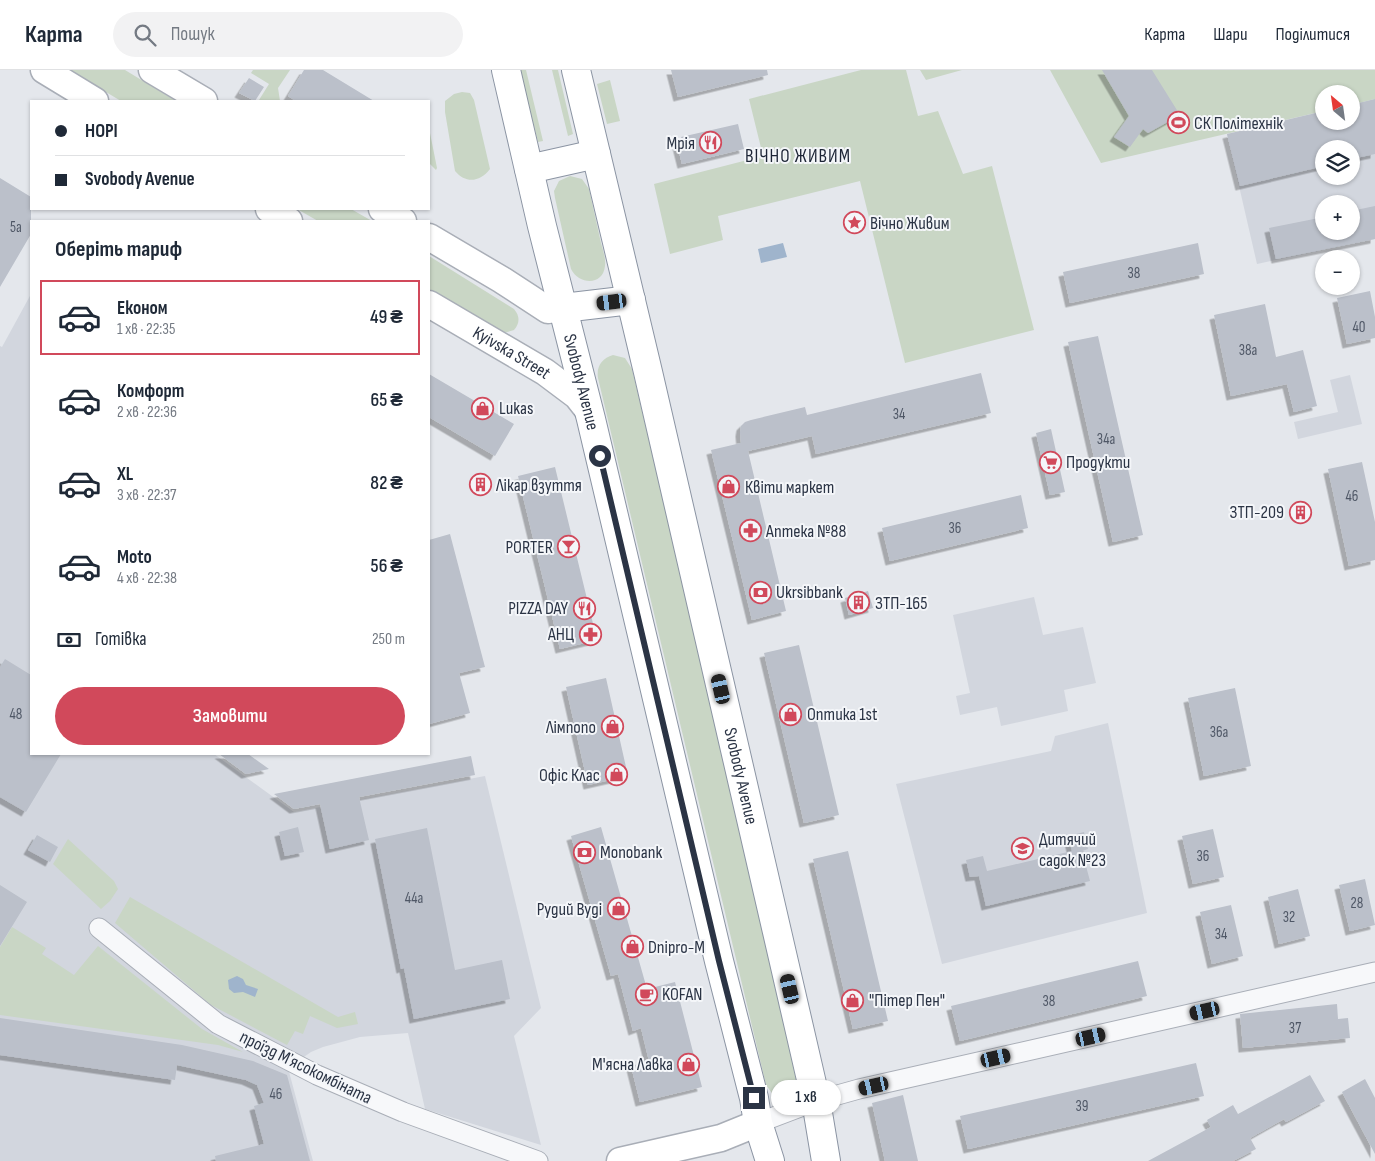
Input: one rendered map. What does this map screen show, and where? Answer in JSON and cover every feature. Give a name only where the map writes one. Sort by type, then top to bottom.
[{"type":"highway","name":"Svobody Avenue","points":[[506,70],[719,961],[754,1098],[758,1122],[770,1161]]},
{"type":"highway","name":"Svobody Avenue","points":[[576,70],[816,1101],[826,1161]]},
{"type":"highway","points":[[529,169],[596,154]]},
{"type":"highway","points":[[563,308],[631,300]]},
{"type":"main road","points":[[44,70],[93,100]]},
{"type":"main road","points":[[152,70],[202,100]]},
{"type":"main road","points":[[271,210],[287,220]]},
{"type":"main road","points":[[384,210],[401,220]]},
{"type":"main road","points":[[430,238],[502,280],[548,310],[563,308]]},
{"type":"main road","name":"Kyivska Street","points":[[430,305],[545,372],[577,396],[588,410]]},
{"type":"main road","points":[[620,1161],[721,1138],[758,1122]]},
{"type":"street","name":"проїзд Мʼясокомбіната","points":[[99,928],[218,1024],[317,1075],[404,1112],[538,1161]]},
{"type":"street","points":[[758,1122],[816,1101],[868,1087],[1375,972]]},
{"type":"shaded area","points":[[1375,99],[1375,239],[1315,250],[1315,252],[1257,264],[1227,134],[1315,122],[1315,130],[1360,130],[1360,103]]},
{"type":"shaded area","points":[[30,296],[30,755],[215,755],[294,812],[485,776],[541,1008],[514,1036],[541,1145],[425,1109],[408,1033],[360,1037],[323,1047],[311,1052],[288,1068],[313,1161],[0,1161],[0,346],[2,347]]},
{"type":"shaded area","points":[[1350,375],[1362,424],[1298,439],[1294,422],[1338,412],[1330,380]]},
{"type":"shaded area","points":[[1034,597],[1043,635],[1083,627],[1096,683],[1064,690],[1068,711],[1001,726],[997,707],[960,715],[956,696],[970,693],[953,615]]},
{"type":"shaded area","name":"Дитячий садок №23","points":[[1108,723],[1147,913],[942,964],[896,784],[1051,751],[1055,736]]},
{"type":"green space","points":[[69,70],[125,70],[174,100],[119,100]]},
{"type":"green space","points":[[253,70],[290,70],[278,88],[280,100],[259,100],[269,84],[251,73]]},
{"type":"green space","points":[[520,70],[526,70],[543,141],[538,142]]},
{"type":"green space","points":[[552,70],[558,70],[573,134],[568,136]]},
{"type":"green space","points":[[861,70],[906,70],[918,116],[938,111],[963,174],[992,166],[1034,330],[905,363],[860,181],[718,216],[723,240],[670,254],[654,184],[763,156],[749,99]]},
{"type":"green space","points":[[920,70],[962,70],[926,80]]},
{"type":"green space","name":"СК Політехнік","points":[[1050,70],[1375,70],[1375,99],[1360,103],[1360,85],[1315,85],[1315,113],[1101,163]]},
{"type":"green space","points":[[610,80],[620,121],[607,124],[597,84]]},
{"type":"green space","points":[[470,93],[474,100],[490,169],[482,177],[473,180],[464,178],[455,171],[445,112],[445,101],[454,94]]},
{"type":"green space","points":[[430,133],[437,168],[436,170],[430,164]]},
{"type":"green space","points":[[570,176],[582,179],[589,189],[605,260],[603,273],[595,280],[590,281],[579,278],[571,269],[554,191],[559,181]]},
{"type":"green space","points":[[299,210],[353,210],[370,220],[316,220]]},
{"type":"green space","points":[[430,257],[514,309],[518,320],[514,330],[504,333],[430,290]]},
{"type":"green space","points":[[613,355],[625,358],[632,369],[799,1072],[798,1090],[793,1096],[784,1100],[774,1096],[766,1085],[598,378],[598,370],[601,364],[606,358]]},
{"type":"green space","points":[[68,839],[114,881],[118,889],[110,901],[101,909],[53,864]]},
{"type":"green space","points":[[130,897],[338,1017],[355,1012],[358,1024],[337,1028],[310,1016],[303,1034],[295,1031],[287,1045],[211,1005],[115,923]]},
{"type":"green space","points":[[12,927],[46,948],[42,954],[74,975],[98,946],[202,1029],[243,1052],[218,1045],[0,1015],[0,947]]},
{"type":"water","points":[[783,243],[787,257],[761,263],[758,249]]},
{"type":"water","points":[[237,976],[243,979],[246,985],[258,989],[255,997],[243,992],[234,993],[229,989],[228,980]]},
{"type":"building","points":[[304,70],[323,70],[372,100],[294,100],[288,96]]},
{"type":"building","points":[[671,70],[767,70],[768,75],[678,97]]},
{"type":"building","points":[[1102,70],[1152,70],[1180,115],[1148,133],[1143,129],[1130,147],[1114,137],[1129,116]]},
{"type":"building","points":[[249,78],[264,87],[256,100],[239,93]]},
{"type":"building","points":[[1375,99],[1375,154],[1360,157],[1360,140],[1315,140],[1315,168],[1240,186],[1227,134],[1315,113],[1315,130],[1360,130],[1360,103]]},
{"type":"building","name":"Мрія","points":[[738,124],[744,149],[682,164],[677,144],[683,143],[681,137]]},
{"type":"building","points":[[0,178],[30,196],[31,220],[30,236],[0,287]]},
{"type":"building","points":[[1375,206],[1375,239],[1276,259],[1269,228],[1315,219],[1315,240],[1360,240],[1360,209]]},
{"type":"building","points":[[1198,243],[1204,274],[1070,303],[1063,272]]},
{"type":"building","points":[[1370,291],[1375,317],[1375,338],[1347,344],[1337,298],[1360,295],[1360,293]]},
{"type":"building","points":[[1265,304],[1276,357],[1303,350],[1317,406],[1294,412],[1287,384],[1231,396],[1214,315]]},
{"type":"building","points":[[1098,336],[1143,535],[1113,542],[1068,342]]},
{"type":"building","points":[[981,373],[991,413],[816,454],[812,436],[748,451],[786,611],[752,620],[711,450],[741,443],[741,426],[751,420],[805,407],[807,415]]},
{"type":"building","points":[[430,375],[514,424],[495,456],[430,418]]},
{"type":"building","name":"Продукти","points":[[1051,429],[1065,492],[1050,495],[1036,433]]},
{"type":"building","points":[[1362,462],[1375,522],[1375,560],[1349,566],[1328,469]]},
{"type":"building","points":[[555,467],[597,640],[560,649],[518,476]]},
{"type":"building","points":[[1021,495],[1028,528],[890,561],[882,528]]},
{"type":"building","points":[[450,534],[485,667],[459,673],[470,713],[430,724],[430,540]]},
{"type":"building","name":"ЗТП-165","points":[[868,591],[873,608],[849,615],[845,598]]},
{"type":"building","points":[[799,645],[839,815],[804,823],[764,653]]},
{"type":"building","points":[[5,659],[30,674],[30,755],[60,755],[26,812],[0,797],[0,667]]},
{"type":"building","points":[[606,678],[628,776],[588,785],[566,687]]},
{"type":"building","points":[[1235,688],[1251,766],[1204,776],[1188,698]]},
{"type":"building","points":[[220,755],[249,755],[269,769],[246,774]]},
{"type":"building","points":[[471,756],[475,775],[359,797],[369,840],[330,849],[320,804],[294,809],[274,794]]},
{"type":"building","points":[[298,827],[304,852],[285,856],[279,832]]},
{"type":"building","points":[[601,827],[647,989],[675,982],[702,1087],[640,1102],[631,1066],[649,1061],[641,1028],[633,1031],[618,974],[611,976],[571,836]]},
{"type":"building","points":[[427,828],[455,970],[502,960],[510,999],[414,1019],[404,968],[401,969],[375,839]]},
{"type":"building","points":[[1213,829],[1224,877],[1193,884],[1182,836]]},
{"type":"building","points":[[1084,832],[1088,849],[1082,851],[1090,881],[986,906],[979,876],[970,877],[966,860],[983,856],[987,871],[1072,851],[1068,836]]},
{"type":"building","points":[[37,835],[58,847],[50,862],[28,850]]},
{"type":"building","points":[[848,851],[888,1021],[853,1029],[813,859]]},
{"type":"building","points":[[1365,879],[1375,925],[1350,931],[1339,885]]},
{"type":"building","points":[[0,885],[27,902],[0,946]]},
{"type":"building","points":[[1298,889],[1310,936],[1279,944],[1268,897]]},
{"type":"building","points":[[1231,905],[1243,956],[1212,964],[1200,912]]},
{"type":"building","points":[[1138,961],[1147,996],[960,1041],[951,1006]]},
{"type":"building","points":[[1337,1004],[1338,1019],[1348,1018],[1350,1038],[1243,1048],[1240,1014]]},
{"type":"building","points":[[0,1018],[182,1045],[253,1061],[287,1075],[310,1161],[216,1161],[215,1156],[264,1144],[254,1106],[264,1103],[257,1085],[246,1080],[177,1065],[175,1080],[0,1055]]},
{"type":"building","points":[[1196,1063],[1204,1096],[968,1149],[960,1116]]},
{"type":"building","points":[[1310,1075],[1325,1101],[1286,1122],[1284,1119],[1250,1138],[1256,1149],[1233,1161],[1148,1161],[1211,1127],[1207,1120],[1233,1105],[1238,1114]]},
{"type":"building","points":[[1365,1079],[1375,1098],[1375,1154],[1342,1092]]},
{"type":"building","points":[[903,1095],[918,1161],[885,1161],[872,1103]]},
{"type":"place","name":"СК Політехнік","points":[[1178,123]]},
{"type":"place","name":"Мрія","points":[[711,143]]},
{"type":"place","name":"Вічно Живим","points":[[854,223]]},
{"type":"place","name":"Lukas","points":[[483,408]]},
{"type":"place","name":"Продукти","points":[[1050,462]]},
{"type":"place","name":"Лікар взуття","points":[[480,485]]},
{"type":"place","name":"Квіти маркет","points":[[729,487]]},
{"type":"place","name":"ЗТП-209","points":[[1300,512]]},
{"type":"place","name":"Аптека №88","points":[[750,531]]},
{"type":"place","name":"PORTER","points":[[569,547]]},
{"type":"place","name":"Ukrsibbank","points":[[760,592]]},
{"type":"place","name":"ЗТП-165","points":[[859,603]]},
{"type":"place","name":"PIZZA DAY","points":[[584,608]]},
{"type":"place","name":"АНЦ","points":[[590,634]]},
{"type":"place","name":"Оптика 1st","points":[[791,714]]},
{"type":"place","name":"Лімпопо","points":[[612,727]]},
{"type":"place","name":"Офіс Клас","points":[[616,775]]},
{"type":"place","name":"Дитячий садок №23","points":[[1023,849]]},
{"type":"place","name":"Monobank","points":[[584,852]]},
{"type":"place","name":"Рудий Вуді","points":[[618,909]]},
{"type":"place","name":"Dnipro-M","points":[[632,947]]},
{"type":"place","name":"KOFAN","points":[[646,994]]},
{"type":"place","name":"\"Пітер Пен\"","points":[[853,1000]]},
{"type":"place","name":"М'ясна Лавка","points":[[689,1064]]},
{"type":"district","name":"ВІЧНО ЖИВИМ","points":[[798,155]]},
{"type":"route","points":[[600,456],[719,961],[754,1098]]}]
